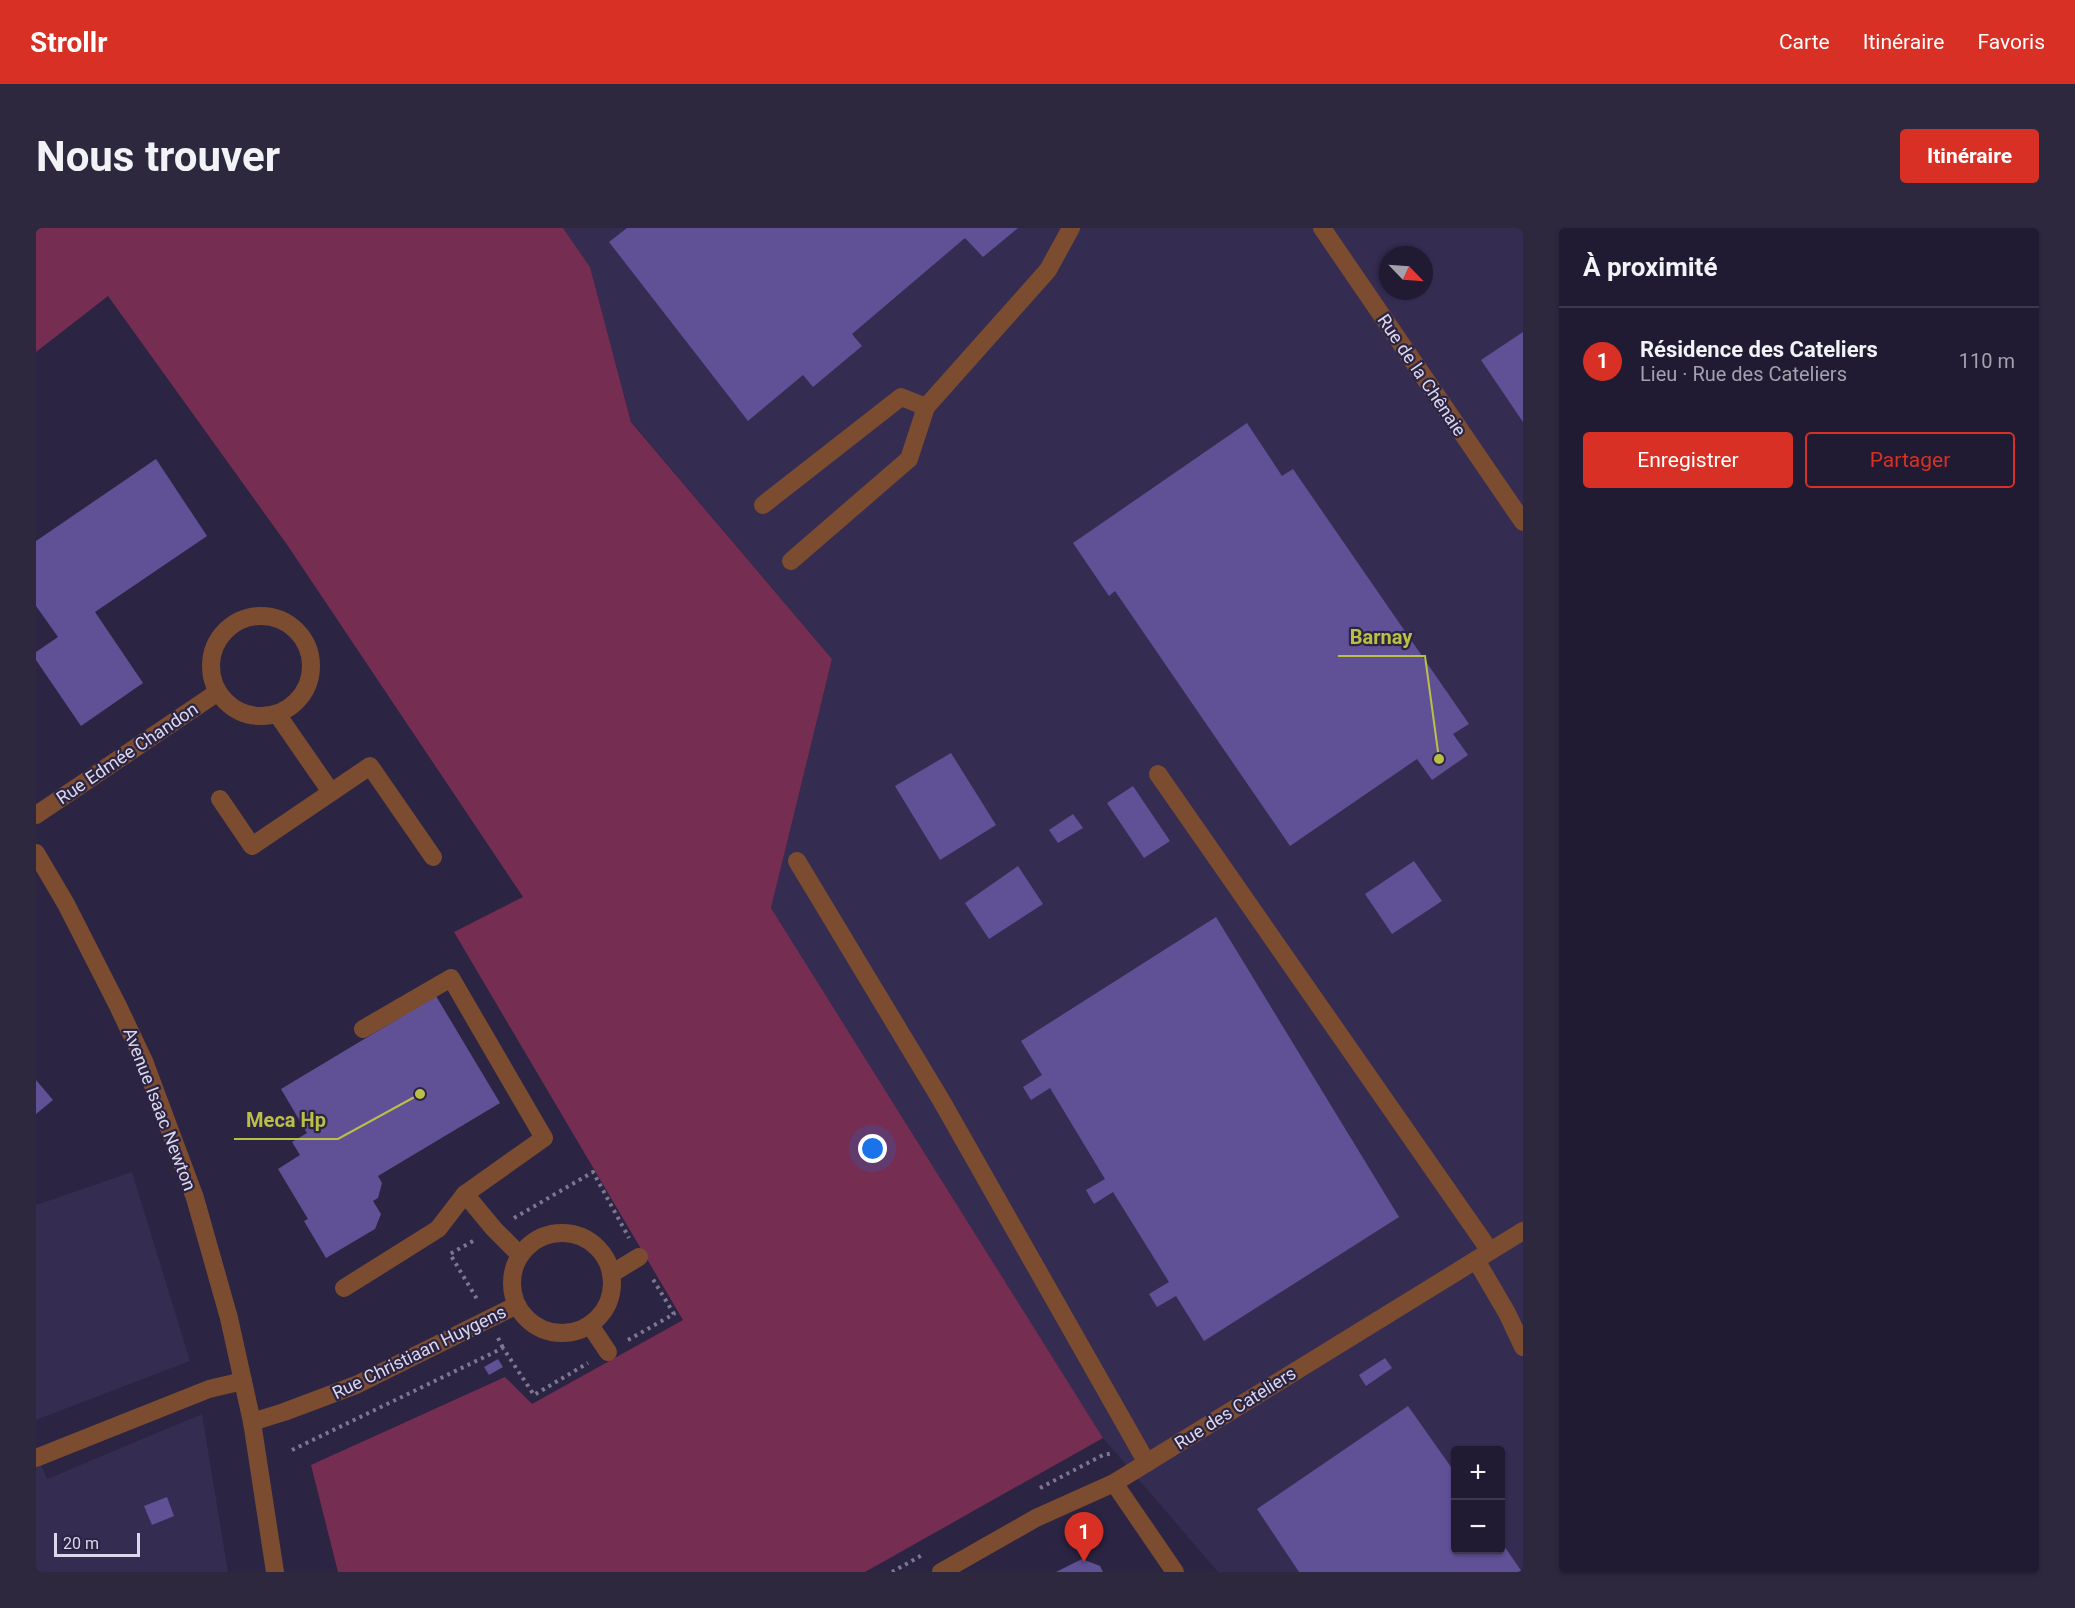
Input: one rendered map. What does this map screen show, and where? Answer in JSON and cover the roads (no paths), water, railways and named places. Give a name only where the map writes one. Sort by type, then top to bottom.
[{"type":"street","points":[[791,561],[909,459],[926,407],[1048,270],[1071,228]]},
{"type":"street","name":"Rue de la Chênaie","points":[[1322,228],[1523,522]]},
{"type":"street","points":[[763,505],[901,397],[926,407]]},
{"type":"street","name":"Rue Edmée Chandon","points":[[258,616],[273,617],[286,623],[298,632],[311,657],[308,685],[301,697],[291,707],[277,714],[251,716],[238,711],[218,692],[212,679],[211,664],[214,650],[221,636],[231,626],[244,619],[258,616]]},
{"type":"street","name":"Rue Edmée Chandon","points":[[36,814],[218,692]]},
{"type":"street","points":[[277,714],[331,792]]},
{"type":"street","points":[[220,799],[252,846],[370,766],[433,857]]},
{"type":"street","points":[[1158,774],[1483,1256],[1523,1347]]},
{"type":"street","name":"Avenue Isaac Newton","points":[[36,853],[66,904],[148,1071],[195,1198],[229,1318],[252,1422],[275,1572]]},
{"type":"street","points":[[797,861],[941,1100],[1147,1463]]},
{"type":"street","points":[[344,1288],[438,1229],[465,1194],[544,1138],[451,978],[363,1029]]},
{"type":"street","points":[[465,1194],[494,1229],[520,1255],[529,1245],[553,1233],[566,1233],[585,1238],[601,1251],[608,1262],[612,1289],[608,1303],[590,1324],[608,1352]]},
{"type":"street","name":"Rue des Cateliers","points":[[940,1572],[1036,1518],[1113,1483],[1523,1231]]},
{"type":"street","name":"Rue Christiaan Huygens","points":[[520,1255],[512,1280],[512,1293],[525,1317],[536,1326],[549,1331],[570,1332],[590,1324]]},
{"type":"street","points":[[611,1274],[639,1257]]},
{"type":"street","name":"Rue Christiaan Huygens","points":[[252,1422],[356,1385],[517,1305]]},
{"type":"street","points":[[37,1458],[209,1389],[243,1381]]},
{"type":"street","points":[[1113,1483],[1175,1572]]},
{"type":"place","name":"Barnay","points":[[1439,759]]},
{"type":"place","name":"Meca Hp","points":[[420,1094]]},
{"type":"place","name":"Résidence des Cateliers","points":[[1084,1562]]}]
